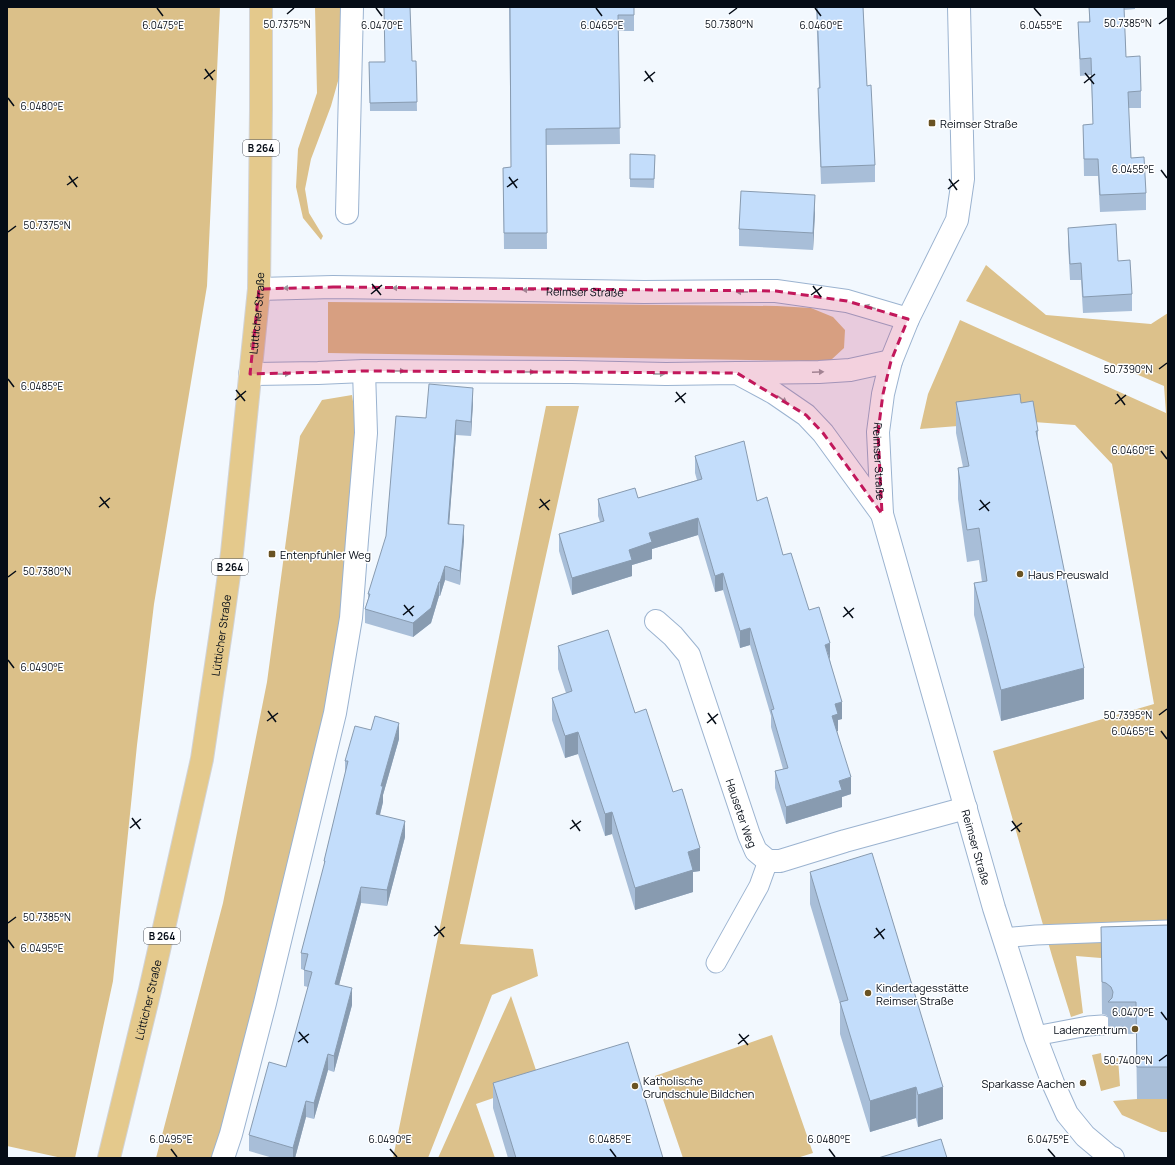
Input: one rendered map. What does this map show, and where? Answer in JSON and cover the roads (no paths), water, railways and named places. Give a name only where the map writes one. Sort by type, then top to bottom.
[{"type":"main road","name":"Lütticher Straße","points":[[109,1158],[150,990],[202,758],[232,554],[258,289],[261,7]]},
{"type":"street","points":[[347,213],[352,7]]},
{"type":"street","name":"Reimser Straße","points":[[959,7],[963,180],[957,220],[908,318],[891,362],[883,394],[878,432],[882,514],[1003,938],[1035,1036],[1067,1114],[1086,1136],[1113,1158]]},
{"type":"street","name":"Reimser Straße","points":[[258,289],[333,287],[644,292],[776,291],[847,300],[908,318]]},
{"type":"street","name":"Reimser Straße","points":[[250,374],[364,371],[666,374],[819,372],[891,362]]},
{"type":"street","points":[[223,1158],[266,1003],[335,713],[351,618],[366,433],[364,371]]},
{"type":"street","name":"Reimser Straße","points":[[737,373],[774,393],[806,416],[823,433],[850,468],[882,514]]},
{"type":"street","name":"Hauseter Weg","points":[[656,621],[673,636],[690,655],[749,836],[756,851],[768,861]]},
{"type":"street","points":[[768,861],[780,861],[845,841],[966,808]]},
{"type":"lane","points":[[716,964],[759,886],[768,861]]},
{"type":"lane","points":[[1003,938],[1036,935],[1168,930]]},
{"type":"lane","points":[[1035,1036],[1088,1026],[1102,1025]]},
{"type":"place","name":"Reimser Straße","points":[[932,123]]},
{"type":"place","name":"Entenpfuhler Weg","points":[[272,554]]},
{"type":"place","name":"Haus Preuswald","points":[[1020,574]]},
{"type":"place","name":"Kindertagesstätte Reimser Straße","points":[[868,993]]},
{"type":"place","name":"Ladenzentrum","points":[[1135,1029]]},
{"type":"place","name":"Sparkasse Aachen","points":[[1083,1083]]},
{"type":"place","name":"Katholische Grundschule Bildchen","points":[[635,1086]]}]
